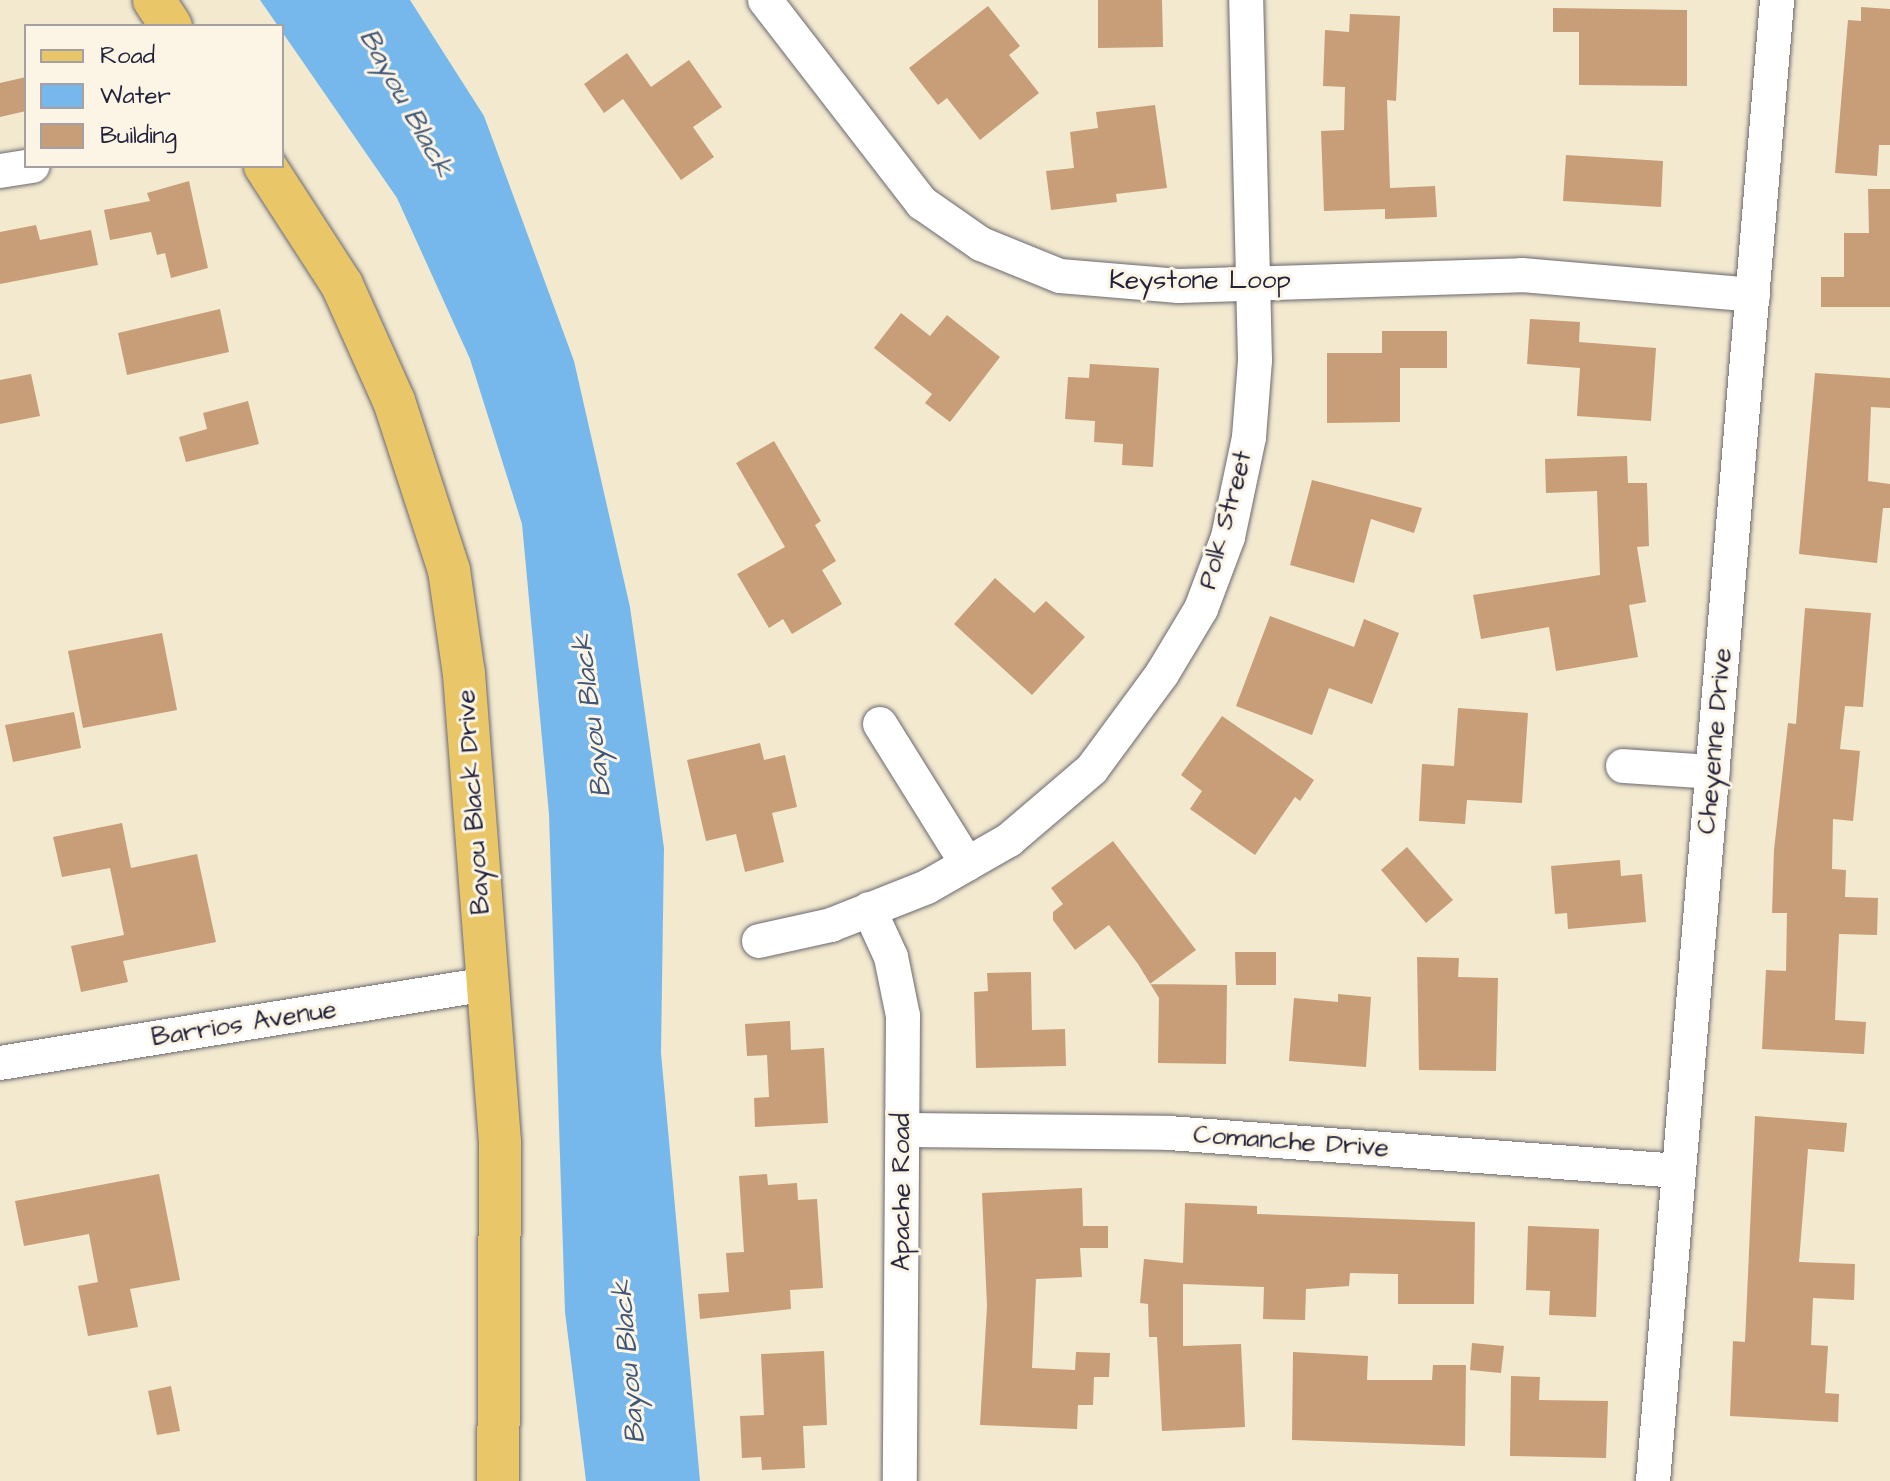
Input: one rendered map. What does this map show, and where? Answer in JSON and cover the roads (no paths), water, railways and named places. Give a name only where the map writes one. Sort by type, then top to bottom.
[{"type":"main road","points":[[154,0],[170,24]]},
{"type":"main road","name":"Bayou Black Drive","points":[[266,168],[348,300],[394,401],[449,570],[464,674],[500,1143],[498,1481]]},
{"type":"street","name":"Keystone Loop","points":[[765,0],[885,161],[922,203],[981,244],[1060,276],[1127,285],[1522,275],[1753,295]]},
{"type":"street","name":"Polk Street","points":[[759,941],[831,925],[927,887],[1009,840],[1092,769],[1162,674],[1201,609],[1228,537],[1249,437],[1255,360],[1246,0]]},
{"type":"street","name":"Cheyenne Drive","points":[[1653,1481],[1777,0]]},
{"type":"street","points":[[0,171],[24,167]]},
{"type":"street","points":[[880,724],[967,864]]},
{"type":"street","points":[[1623,766],[1713,772]]},
{"type":"street","name":"Apache Road","points":[[869,909],[901,987],[900,1481]]},
{"type":"street","name":"Barrios Avenue","points":[[0,1063],[488,984]]},
{"type":"street","name":"Comanche Drive","points":[[903,1130],[1169,1133],[1679,1171]]},
{"type":"water","name":"Bayou Black","points":[[260,0],[410,0],[484,116],[574,361],[630,607],[664,848],[661,1053],[700,1481],[586,1481],[565,1312],[549,814],[522,524],[470,359],[397,198],[284,35],[284,24],[277,24]]}]
